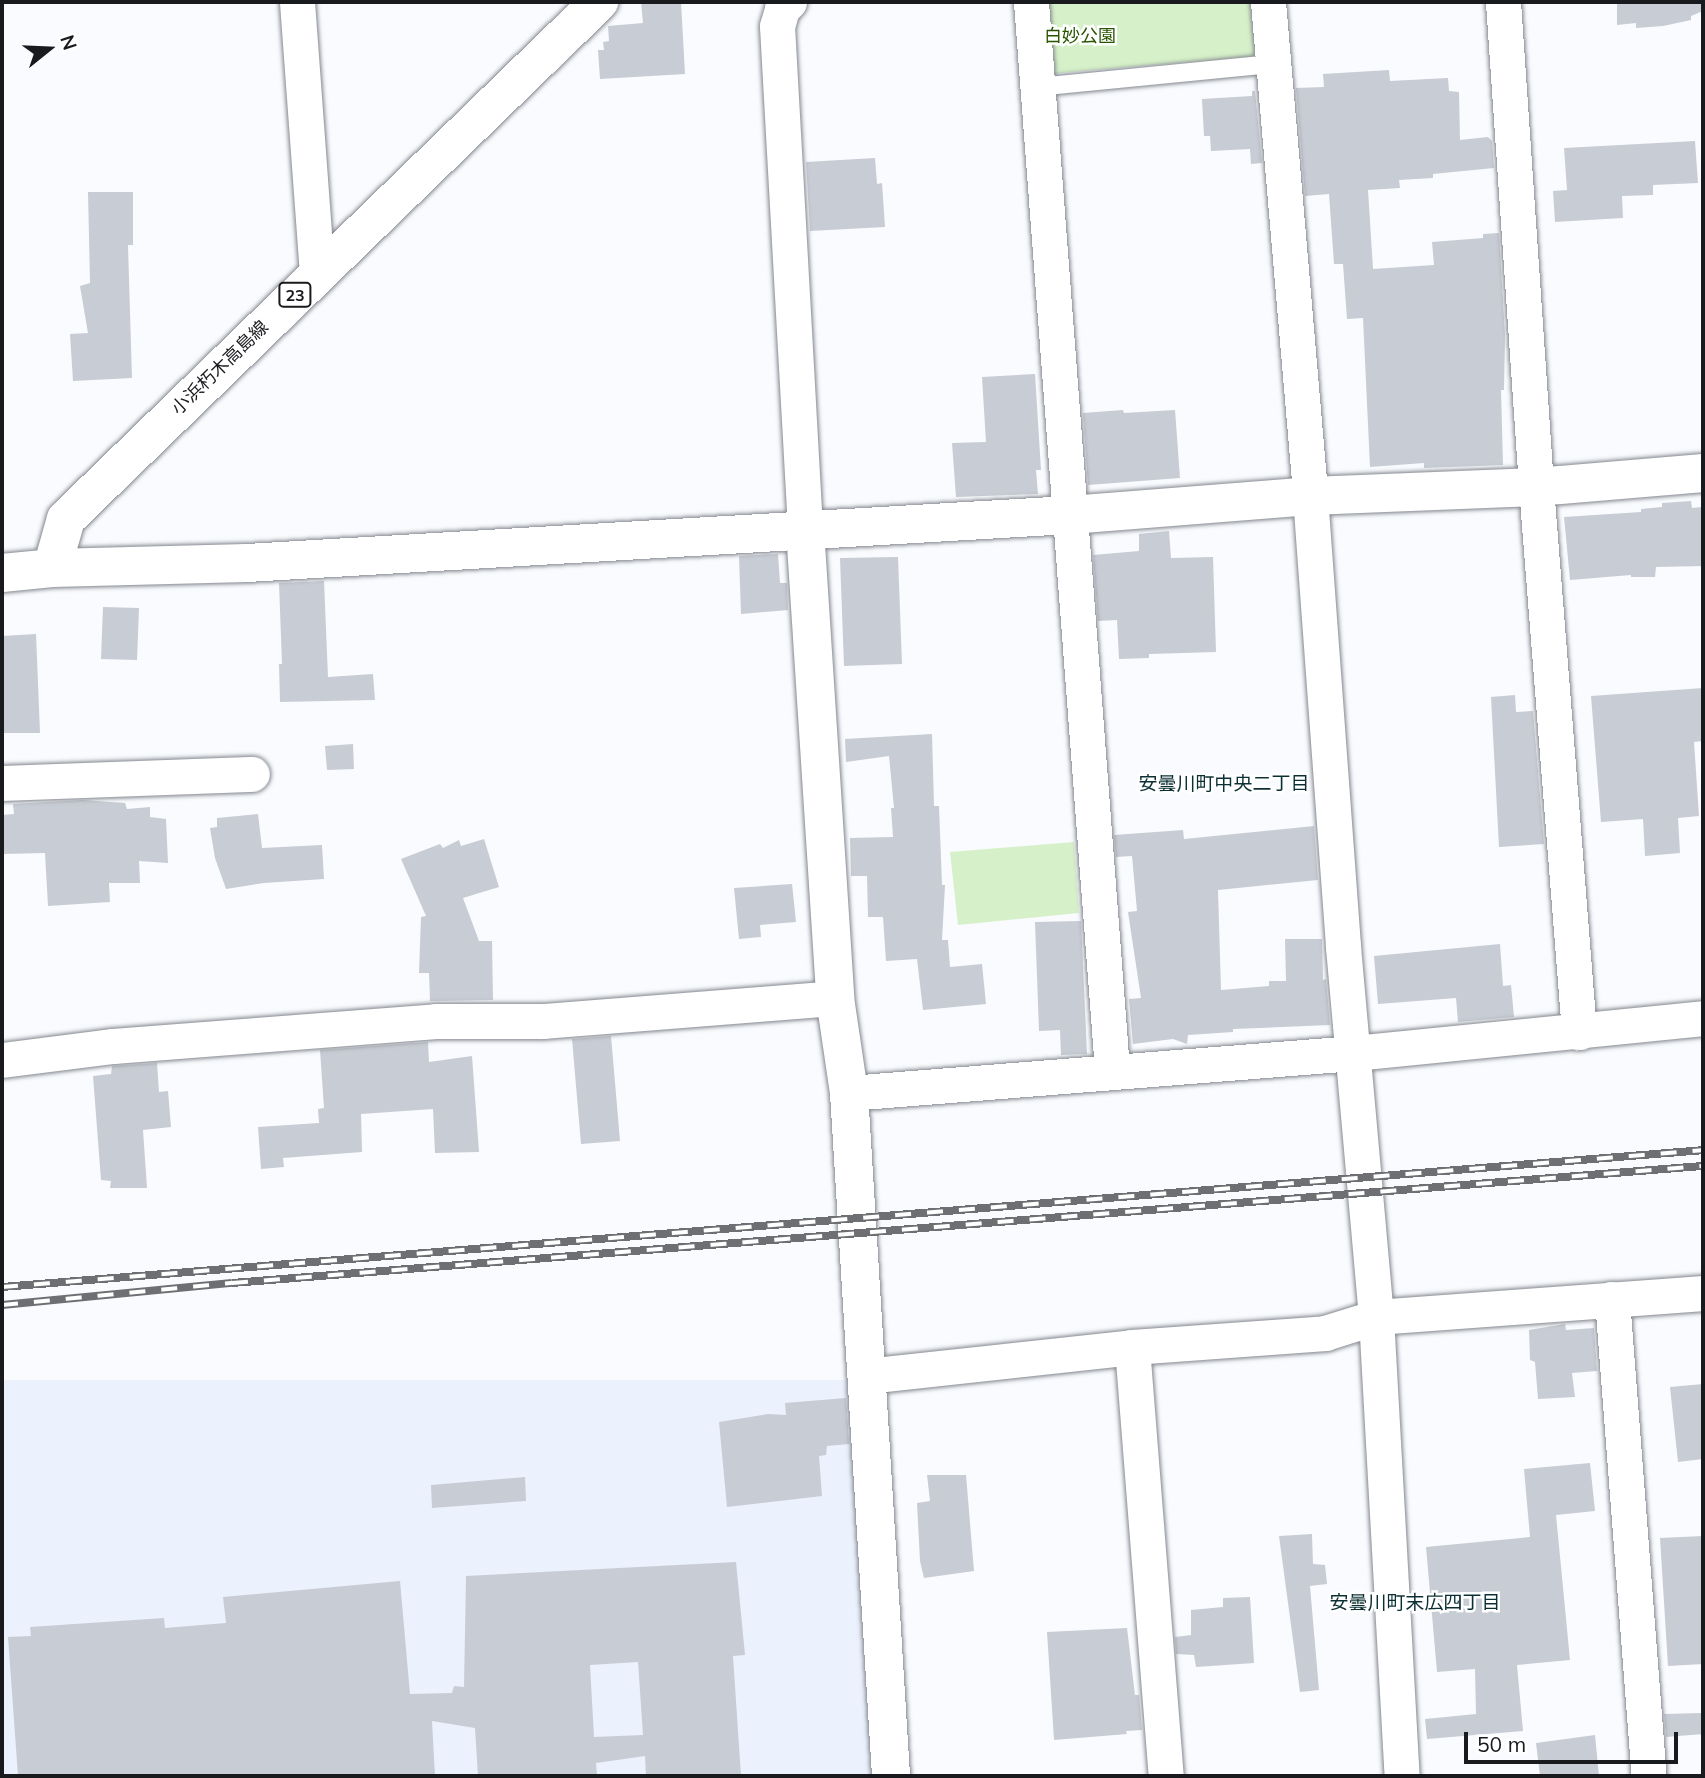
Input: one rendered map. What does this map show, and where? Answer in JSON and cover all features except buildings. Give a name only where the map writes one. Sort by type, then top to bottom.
[{"type":"street","points":[[297,2],[317,274]]},
{"type":"street","name":"小浜朽木高島線","points":[[52,568],[66,519],[598,2]]},
{"type":"street","points":[[789,2],[782,9],[777,26],[805,529],[835,998],[849,1094],[891,1776]]},
{"type":"street","points":[[1031,2],[1112,1070]]},
{"type":"street","points":[[1268,2],[1310,496],[1343,947],[1376,1317],[1402,1776]]},
{"type":"street","points":[[1503,2],[1536,488],[1579,1032]]},
{"type":"street","points":[[2,573],[52,568],[247,563],[1070,515],[1310,496],[1536,488],[1703,474]]},
{"type":"street","points":[[2,783],[252,774]]},
{"type":"street","points":[[2,1060],[113,1046],[436,1021],[543,1021],[835,998]]},
{"type":"street","points":[[849,1094],[1112,1070],[1354,1053],[1703,1018]]},
{"type":"street","points":[[866,1376],[1132,1347],[1325,1334],[1376,1317],[1703,1293]]},
{"type":"street","points":[[1612,1299],[1649,1776]]},
{"type":"street","points":[[1132,1347],[1167,1776]]},
{"type":"lane","points":[[1037,87],[1273,64]]},
{"type":"shaded area","points":[[2,1380],[852,1380],[878,1776],[2,1776]]},
{"type":"green space","name":"白妙公園","points":[[1042,2],[1253,2],[1258,56],[1048,74]]},
{"type":"green space","points":[[1074,842],[1079,913],[958,925],[950,852]]},
{"type":"railway","points":[[2,1287],[1703,1150]]},
{"type":"railway","points":[[2,1305],[232,1283],[1703,1166]]},
{"type":"district","name":"安曇川町中央二丁目","points":[[1224,784]]},
{"type":"district","name":"安曇川町末広四丁目","points":[[1415,1603]]}]
